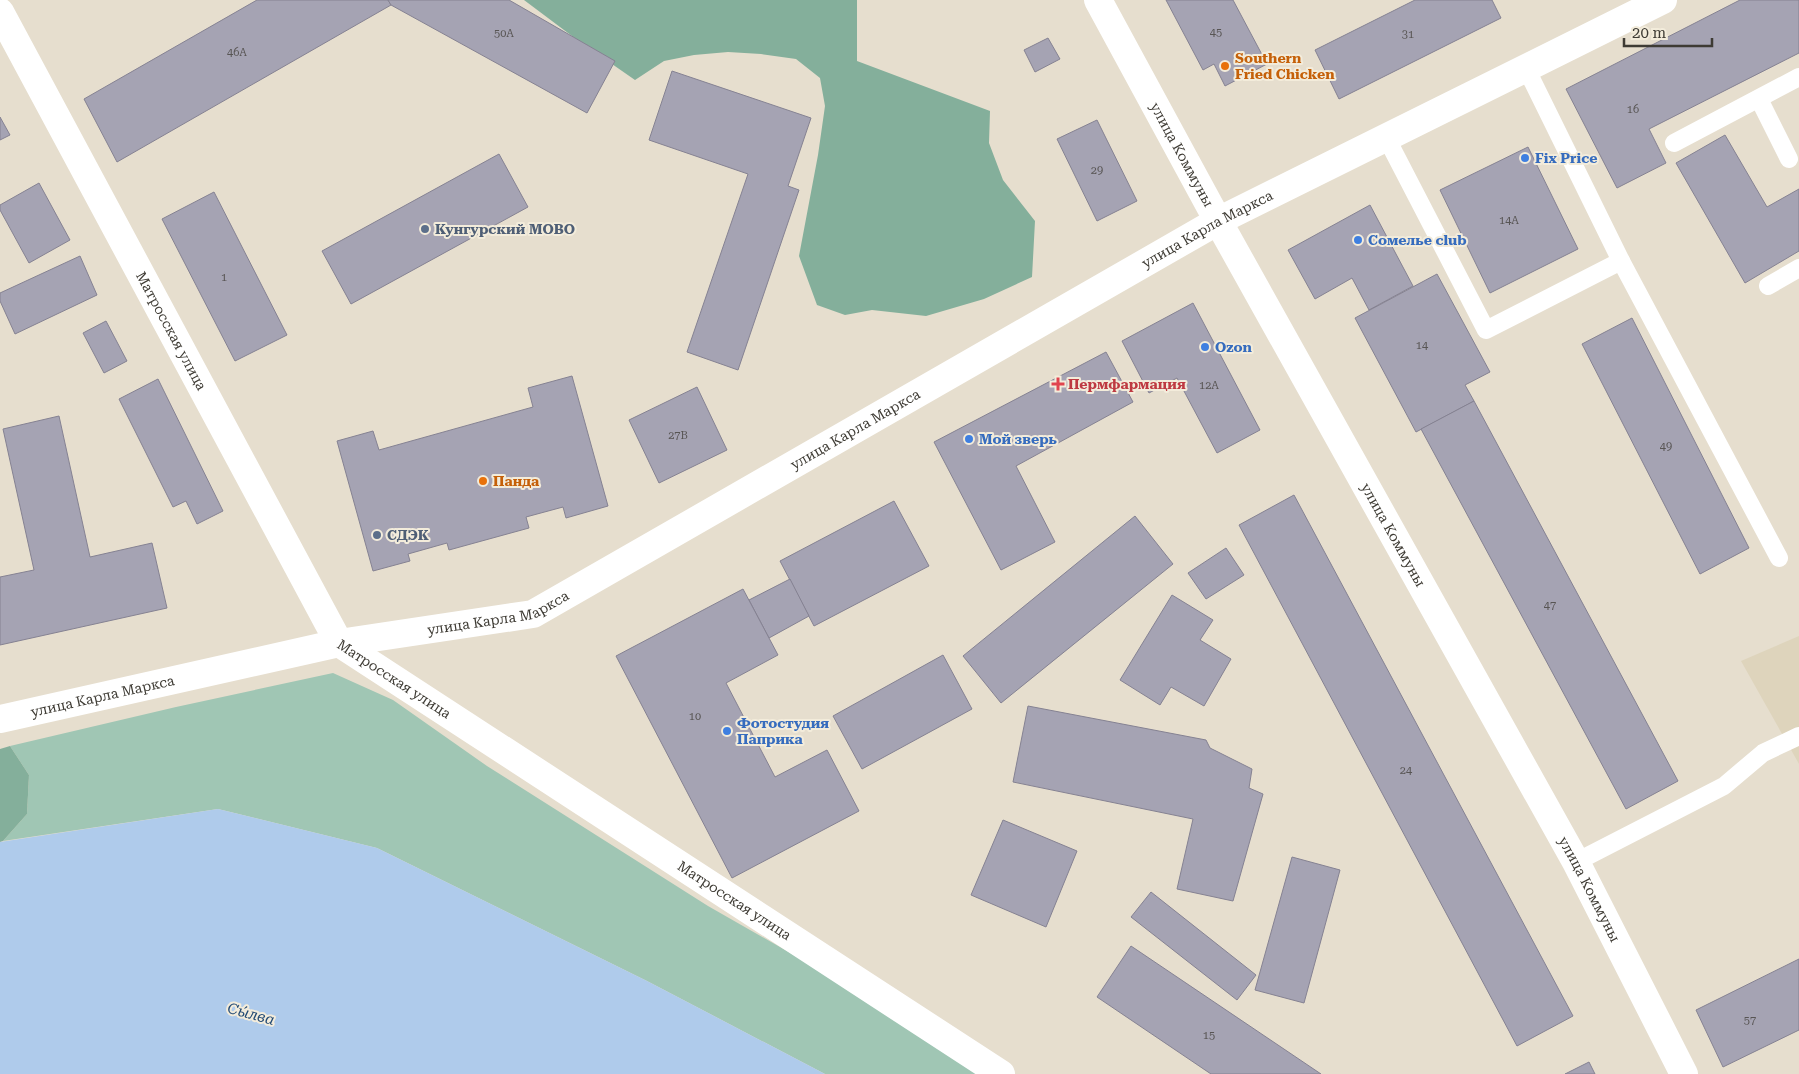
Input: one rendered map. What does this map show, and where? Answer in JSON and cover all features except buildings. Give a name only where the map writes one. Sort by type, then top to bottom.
[{"type":"street","name":"улица Коммуны","points":[[1098,0],[1218,221],[1576,862],[1684,1074]]},
{"type":"street","name":"улица Карла Маркса","points":[[0,719],[339,643],[533,614],[1218,221],[1663,0]]},
{"type":"street","name":"Матросская улица","points":[[0,12],[339,643],[1000,1074]]},
{"type":"lane","points":[[1526,68],[1621,261],[1779,558]]},
{"type":"lane","points":[[1674,143],[1799,78]]},
{"type":"lane","points":[[1759,98],[1789,159]]},
{"type":"lane","points":[[1386,137],[1486,330],[1621,261]]},
{"type":"lane","points":[[1768,286],[1799,268]]},
{"type":"lane","points":[[1576,862],[1724,786],[1764,753],[1799,736]]},
{"type":"shaded area","points":[[1799,636],[1799,764],[1741,661]]},
{"type":"green space","points":[[524,0],[857,0],[857,61],[990,111],[989,143],[1003,180],[1035,221],[1032,277],[984,299],[926,316],[872,310],[845,315],[817,305],[799,256],[825,106],[820,78],[796,59],[728,52],[694,55],[664,61],[635,80]]},
{"type":"green space","points":[[333,673],[393,700],[487,766],[708,906],[983,1063],[998,1074],[825,1074],[647,981],[377,848],[218,809],[3,841],[27,814],[29,775],[10,746]]},
{"type":"green space","points":[[10,746],[29,775],[27,814],[0,842],[0,749]]},
{"type":"water","name":"Сы́лва","points":[[218,809],[377,848],[647,981],[825,1074],[0,1074],[0,842]]},
{"type":"place","name":"Southern Fried Chicken","points":[[1225,66]]},
{"type":"place","name":"Fix Price","points":[[1525,158]]},
{"type":"place","name":"Кунгурский МОВО","points":[[425,229]]},
{"type":"place","name":"Сомелье club","points":[[1358,240]]},
{"type":"place","name":"Ozon","points":[[1205,347]]},
{"type":"place","name":"Пермфармация","points":[[1058,384]]},
{"type":"place","name":"Мой зверь","points":[[969,439]]},
{"type":"place","name":"Панда","points":[[483,481]]},
{"type":"place","name":"СДЭК","points":[[377,535]]},
{"type":"place","name":"Фотостудия Паприка","points":[[727,731]]}]
